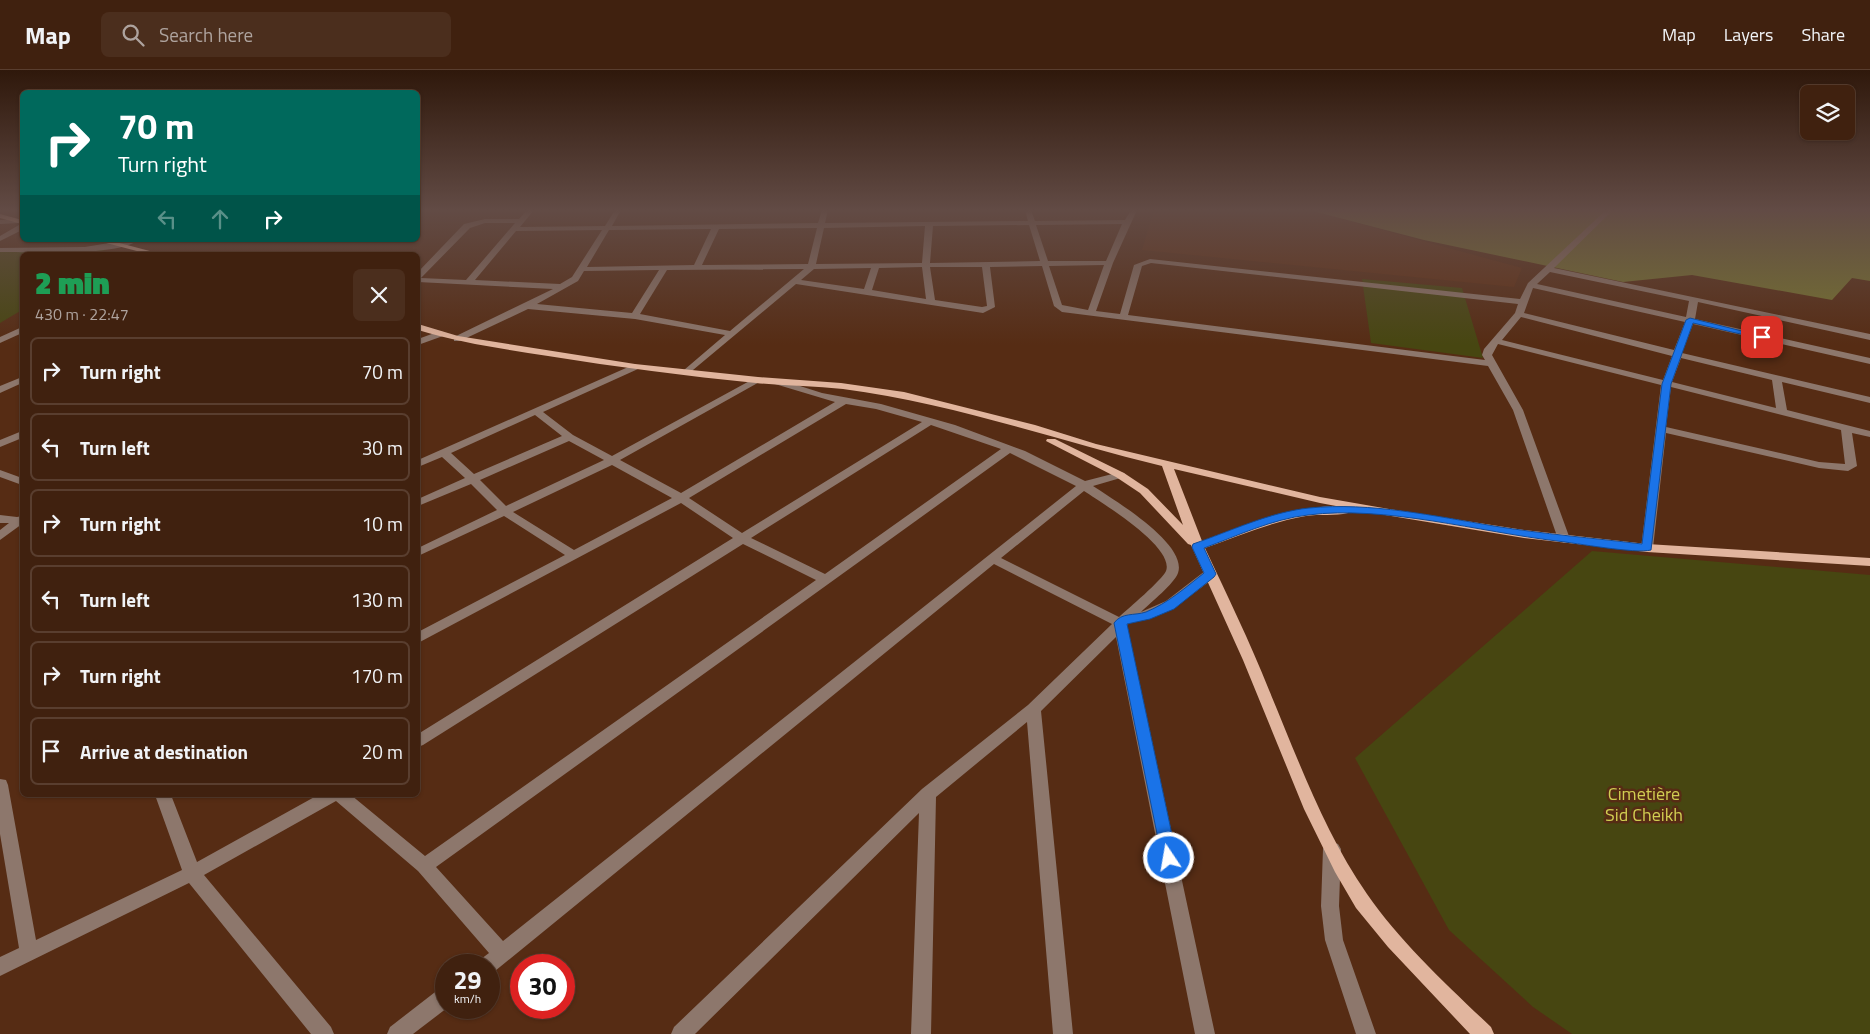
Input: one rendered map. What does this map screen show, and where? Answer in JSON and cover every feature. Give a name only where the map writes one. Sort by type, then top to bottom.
[{"type":"main road","points":[[420,328],[457,339],[635,367],[778,382],[841,386],[904,396],[986,416],[1093,446],[1320,500],[1389,513],[1564,539],[1647,548],[1870,562]]},
{"type":"main road","points":[[986,416],[1065,446],[1120,475],[1144,491],[1197,547]]},
{"type":"main road","points":[[1166,462],[1197,547],[1250,659],[1275,723],[1332,849],[1357,896],[1418,970],[1484,1034]]},
{"type":"main road","points":[[1197,547],[1271,520],[1307,512],[1334,510],[1389,513]]},
{"type":"street","points":[[420,274],[439,255]]},
{"type":"street","points":[[468,283],[492,255]]},
{"type":"street","points":[[457,339],[563,287],[575,279],[590,255]]},
{"type":"street","points":[[696,269],[703,255]]},
{"type":"street","points":[[687,372],[811,267],[814,255]]},
{"type":"street","points":[[927,255],[926,266],[931,301]]},
{"type":"street","points":[[1042,255],[1058,306],[1071,311],[1490,363]]},
{"type":"street","points":[[1091,314],[1113,255]]},
{"type":"street","points":[[1563,255],[1531,285],[1522,302],[1519,314],[1496,341],[1487,355],[1518,410],[1564,539]]},
{"type":"street","points":[[1123,318],[1138,265],[1150,261],[1522,302]]},
{"type":"street","points":[[581,269],[1109,263]]},
{"type":"street","points":[[795,281],[983,310],[992,307],[986,265]]},
{"type":"street","points":[[868,292],[875,267]]},
{"type":"street","points":[[634,316],[664,269]]},
{"type":"street","points":[[1549,269],[1694,298],[1870,337]]},
{"type":"street","points":[[420,280],[563,287]]},
{"type":"street","points":[[1531,285],[1870,362]]},
{"type":"street","points":[[1647,548],[1666,384],[1690,320],[1694,298]]},
{"type":"street","points":[[527,306],[634,316],[732,334]]},
{"type":"street","points":[[1519,314],[1870,400]]},
{"type":"street","points":[[0,340],[20,331]]},
{"type":"street","points":[[420,341],[440,334]]},
{"type":"street","points":[[1496,341],[1870,434]]},
{"type":"street","points":[[420,463],[635,367]]},
{"type":"street","points":[[1777,378],[1782,412]]},
{"type":"street","points":[[420,551],[611,461],[758,380]]},
{"type":"street","points":[[0,390],[20,381]]},
{"type":"street","points":[[681,1034],[928,794],[1033,709],[1171,575],[1174,561],[1161,542],[1130,515],[1084,485],[1009,449],[930,421],[879,406],[844,401],[810,393],[778,382]]},
{"type":"street","points":[[420,637],[681,498],[844,401]]},
{"type":"street","points":[[536,411],[569,437],[681,498],[743,539],[825,580]]},
{"type":"street","points":[[420,740],[601,624],[743,539],[930,421]]},
{"type":"street","points":[[1662,429],[1819,465],[1848,468],[1850,466],[1846,428]]},
{"type":"street","points":[[0,444],[20,435]]},
{"type":"street","points":[[420,502],[569,437]]},
{"type":"street","points":[[424,866],[1009,449]]},
{"type":"street","points":[[443,452],[504,510],[574,555]]},
{"type":"street","points":[[0,473],[20,481]]},
{"type":"street","points":[[500,956],[1084,485],[1120,475]]},
{"type":"street","points":[[0,519],[20,520]]},
{"type":"street","points":[[0,536],[20,521]]},
{"type":"street","points":[[992,559],[1122,621],[1146,617],[1170,606],[1210,574]]},
{"type":"street","points":[[1122,621],[1205,1034]]},
{"type":"street","points":[[1033,709],[1063,1034]]},
{"type":"street","points":[[0,786],[29,952]]},
{"type":"street","points":[[922,1034],[928,794]]},
{"type":"street","points":[[164,797],[192,873],[324,1034]]},
{"type":"street","points":[[0,967],[192,873],[328,797]]},
{"type":"street","points":[[342,797],[424,866],[490,954]]},
{"type":"street","points":[[1332,849],[1329,900],[1331,924],[1334,940],[1366,1034]]},
{"type":"street","points":[[397,1034],[435,1005]]},
{"type":"shaded area","points":[[1192,255],[1474,255],[1522,268],[1514,287]]},
{"type":"shaded area","points":[[1495,255],[1870,255],[1870,281],[1852,278],[1832,300],[1692,275],[1623,282]]},
{"type":"green space","points":[[0,255],[20,255],[20,311],[0,323]]},
{"type":"green space","points":[[1362,279],[1462,288],[1483,358],[1371,343]]},
{"type":"green space","name":"Cimetière Sid Cheikh","points":[[1592,551],[1870,575],[1870,1034],[1572,1034],[1533,1007],[1449,930],[1355,758]]},
{"type":"route","points":[[1169,858],[1120,623],[1124,619],[1146,617],[1170,606],[1210,574],[1197,547],[1271,520],[1307,512],[1334,510],[1389,513],[1524,534],[1647,548],[1666,384],[1690,320],[1762,337]]}]
